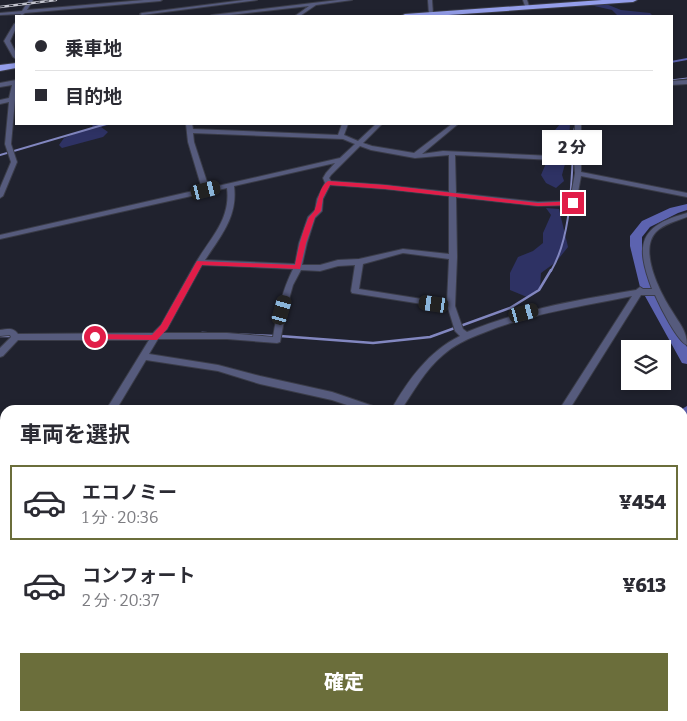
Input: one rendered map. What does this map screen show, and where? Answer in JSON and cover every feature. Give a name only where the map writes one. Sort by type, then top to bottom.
[{"type":"highway","points":[[418,15],[478,14],[527,4],[633,0]]},
{"type":"highway","points":[[0,68],[15,66]]},
{"type":"street","points":[[22,14],[30,0]]},
{"type":"street","points":[[0,14],[22,14],[160,0]]},
{"type":"street","points":[[200,9],[202,0]]},
{"type":"street","points":[[145,1],[142,15],[200,9],[256,0]]},
{"type":"street","points":[[219,15],[316,2],[350,0]]},
{"type":"street","points":[[430,0],[431,14]]},
{"type":"street","points":[[298,15],[316,2]]},
{"type":"street","points":[[7,41],[15,26]]},
{"type":"street","points":[[0,42],[15,40]]},
{"type":"street","points":[[7,41],[15,55]]},
{"type":"street","points":[[673,83],[687,82]]},
{"type":"street","points":[[0,85],[15,83]]},
{"type":"street","points":[[0,102],[14,98],[9,148],[14,162],[0,196]]},
{"type":"street","points":[[340,137],[345,125]]},
{"type":"street","points":[[0,333],[14,335],[154,338],[278,336],[290,285],[298,267],[306,234],[312,217],[318,211],[320,198],[328,183],[326,178],[341,160],[379,125]]},
{"type":"street","points":[[415,156],[454,125]]},
{"type":"street","points":[[328,183],[538,204],[573,203],[578,173],[575,159],[578,125]]},
{"type":"street","points":[[206,190],[191,142],[189,127],[340,137],[358,144],[415,156],[452,154],[575,159]]},
{"type":"street","points":[[0,145],[9,148]]},
{"type":"street","points":[[452,154],[453,257],[451,306],[461,330]]},
{"type":"street","points":[[0,237],[341,160]]},
{"type":"street","points":[[578,173],[687,194]]},
{"type":"street","points":[[114,405],[154,338],[162,329],[200,262],[222,230],[232,200],[230,184]]},
{"type":"street","points":[[687,215],[660,226],[650,234],[646,250],[647,263],[658,292],[687,342]]},
{"type":"street","points":[[200,262],[320,268],[338,263],[359,262],[403,251],[453,257]]},
{"type":"street","points":[[359,262],[354,291],[451,306]]},
{"type":"street","points":[[399,405],[422,372],[461,330],[524,313],[640,290],[658,292]]},
{"type":"street","points":[[567,405],[640,290]]},
{"type":"street","points":[[0,354],[14,335]]},
{"type":"street","points":[[144,356],[218,368],[332,396],[358,405]]},
{"type":"shaded area","points":[[606,4],[621,10],[650,13],[652,15],[617,15],[612,10],[590,5]]},
{"type":"shaded area","points":[[93,125],[108,125],[101,127],[108,132],[103,137],[62,148],[59,145],[64,138],[92,127]]},
{"type":"shaded area","points":[[559,125],[570,125],[568,153],[562,156],[560,143],[554,136],[555,130]]},
{"type":"shaded area","points":[[561,160],[565,164],[562,175],[564,181],[556,188],[546,183],[541,175],[547,161]]},
{"type":"shaded area","points":[[546,208],[559,209],[568,247],[556,262],[541,273],[540,288],[527,297],[510,290],[510,273],[518,257],[533,251],[543,243],[543,233],[551,215]]},
{"type":"waterway","points":[[673,62],[687,59]]},
{"type":"waterway","points":[[673,80],[687,78]]},
{"type":"waterway","points":[[0,155],[103,125]]},
{"type":"waterway","points":[[551,271],[566,230],[576,125]]},
{"type":"waterway","points":[[687,207],[674,210],[646,224],[636,236],[636,246],[646,287],[687,359]]},
{"type":"waterway","points":[[280,336],[373,343],[430,337],[510,308],[539,290],[551,270]]},
{"type":"waterway","points":[[202,333],[274,336]]},
{"type":"waterway","points":[[0,336],[12,336]]},
{"type":"railway","points":[[0,7],[56,0]]},
{"type":"route","points":[[95,337],[154,338],[163,328],[200,262],[298,267],[303,243],[312,217],[318,211],[320,198],[328,183],[385,187],[538,204],[573,203]]}]
